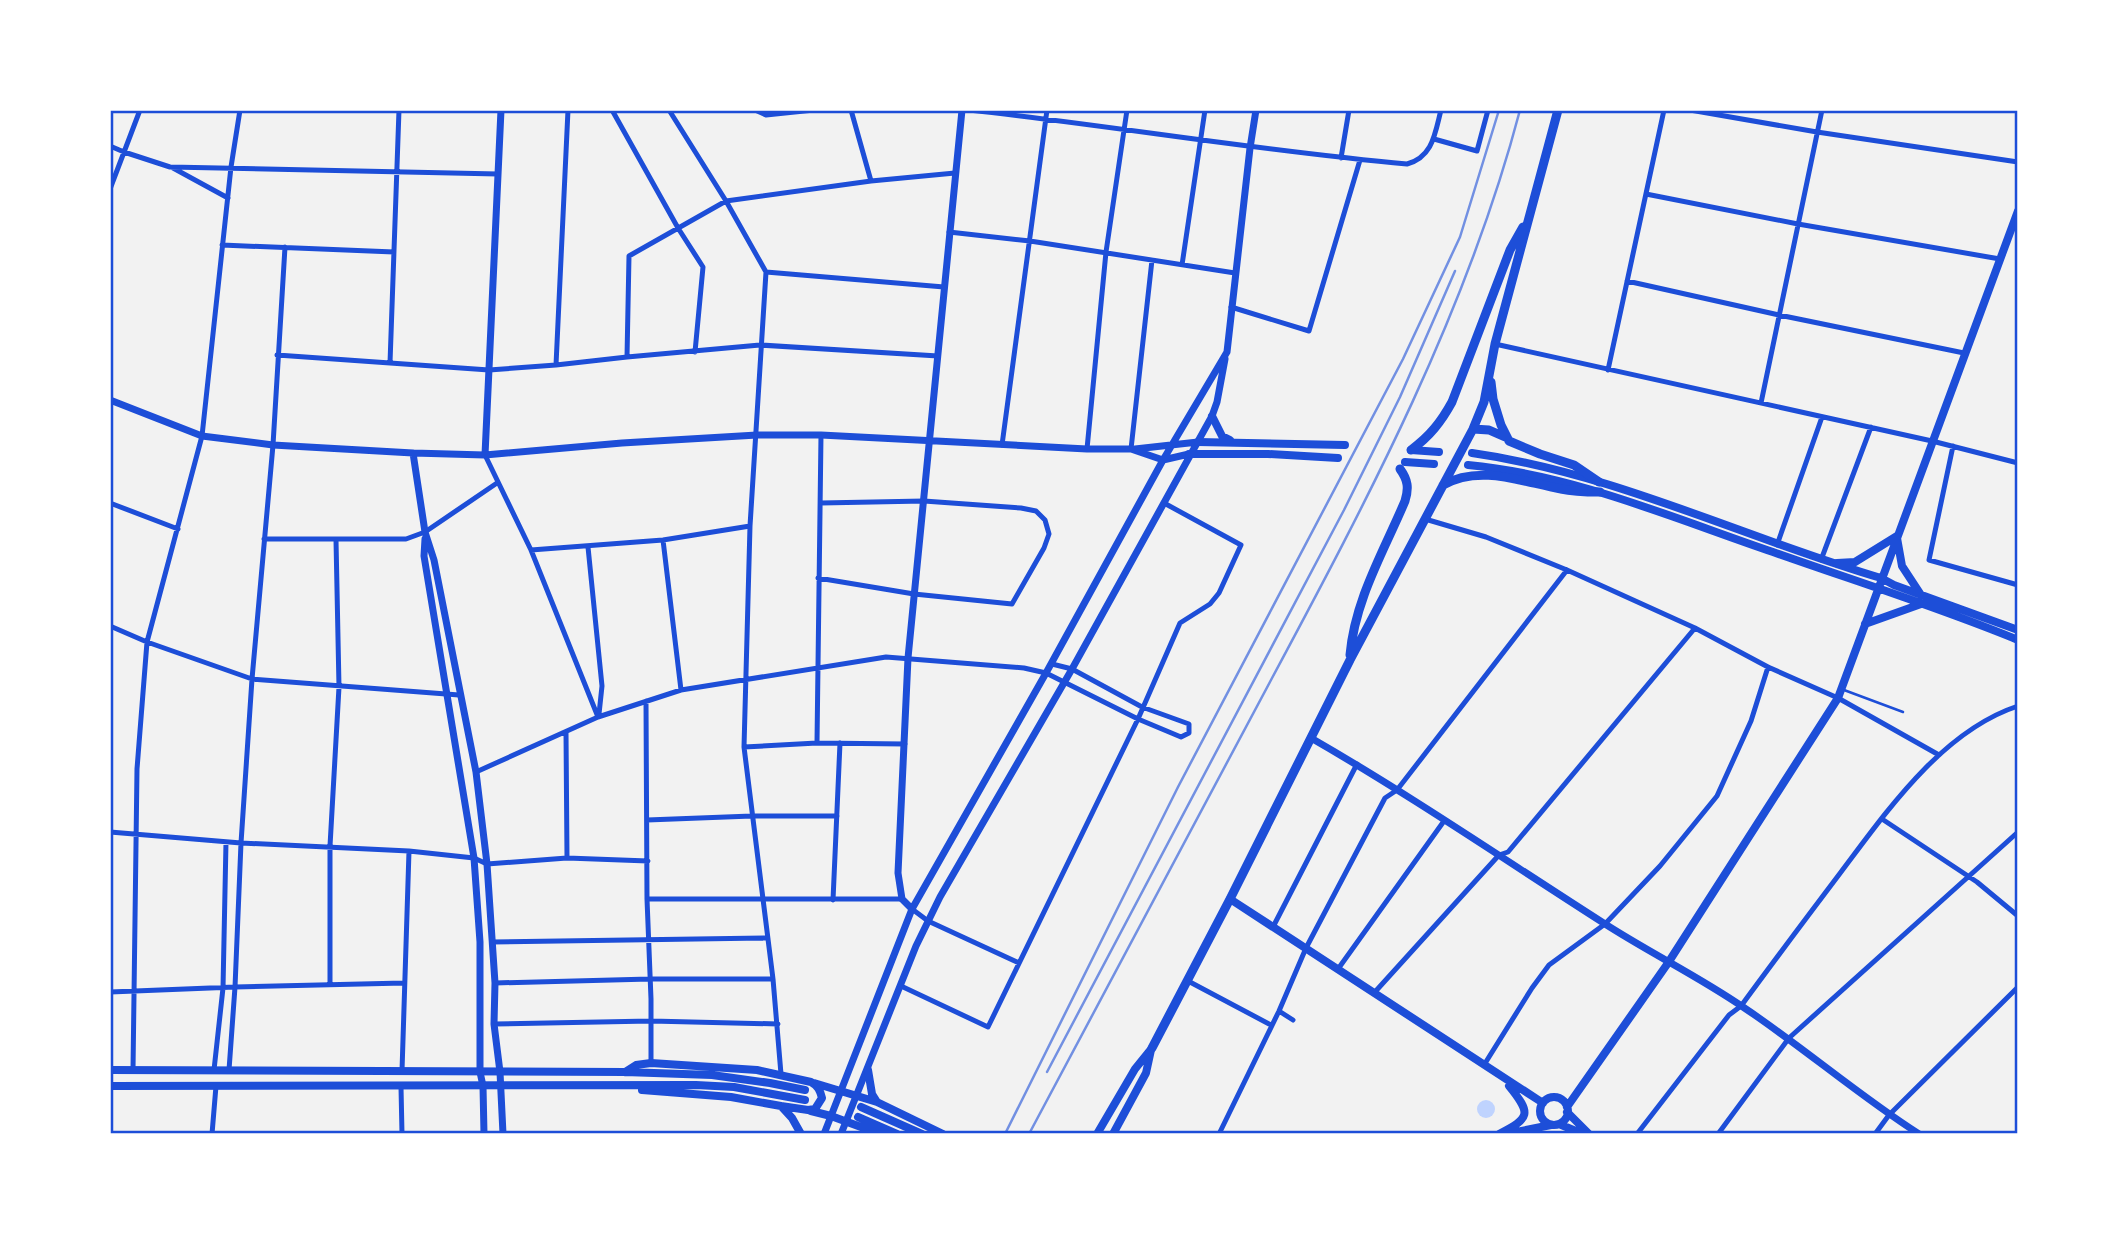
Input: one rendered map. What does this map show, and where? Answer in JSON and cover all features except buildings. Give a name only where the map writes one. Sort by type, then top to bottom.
[{"type":"main road","points":[[1092,1134],[1152,1048],[1350,660],[1472,429],[1483,402],[1495,344],[1558,110]]},
{"type":"main road","points":[[1869,585],[1878,577],[1897,536],[2018,211]]},
{"type":"main road","points":[[1410,450],[1427,439],[1452,402],[1506,259],[1531,213]]},
{"type":"main road","points":[[1490,374],[1500,425],[1509,440]]},
{"type":"main road","points":[[1212,416],[1222,436],[1233,442]]},
{"type":"main road","points":[[1472,429],[1496,432],[1540,454],[1574,465],[1599,482]]},
{"type":"main road","points":[[1198,442],[1345,445]]},
{"type":"main road","points":[[1410,450],[1438,452]]},
{"type":"main road","points":[[1472,453],[1544,466],[1599,482],[1777,545],[1878,577],[1921,599],[2018,640]]},
{"type":"main road","points":[[1189,454],[1268,454],[1338,458]]},
{"type":"main road","points":[[1350,660],[1359,607],[1405,501],[1408,489],[1403,466],[1434,464]]},
{"type":"main road","points":[[1468,466],[1540,475],[1600,492],[1869,585],[2018,630]]},
{"type":"main road","points":[[1441,486],[1456,478],[1472,475],[1497,476],[1564,490],[1600,492]]},
{"type":"main road","points":[[1826,561],[1855,562],[1897,536]]},
{"type":"main road","points":[[1897,536],[1902,566],[1921,599]]},
{"type":"main road","points":[[1506,1134],[1556,1125],[1565,1119],[1567,1109],[1668,963],[1840,694],[1879,588],[1878,577]]},
{"type":"main road","points":[[1865,624],[1921,599]]},
{"type":"main road","points":[[1230,899],[1543,1103]]},
{"type":"main road","points":[[1113,1134],[1146,1073],[1152,1048]]},
{"type":"main road","points":[[625,1072],[636,1065],[651,1063],[720,1066],[781,1074],[877,1102],[943,1134]]},
{"type":"main road","points":[[110,1070],[625,1072],[712,1075],[805,1095],[734,1087],[626,1085],[110,1086]]},
{"type":"main road","points":[[868,1070],[872,1094],[877,1102]]},
{"type":"main road","points":[[1499,1134],[1520,1123],[1525,1108],[1505,1080]]},
{"type":"main road","points":[[808,1110],[815,1109],[822,1098],[817,1086],[811,1082]]},
{"type":"main road","points":[[626,1085],[641,1090],[731,1097],[808,1110],[878,1134]]},
{"type":"main road","points":[[1583,1134],[1542,1119],[1540,1111],[1543,1103],[1549,1098],[1558,1098],[1589,1134]]},
{"type":"main road","points":[[780,1106],[792,1118],[801,1134]]},
{"type":"main road","points":[[897,1134],[859,1112],[922,1134]]},
{"type":"main road","points":[[1097,1134],[1102,1122]]},
{"type":"main road","points":[[869,1134],[878,1134]]},
{"type":"street","points":[[110,188],[140,110]]},
{"type":"street","points":[[134,1070],[138,756],[147,642],[202,436],[231,167],[240,110]]},
{"type":"street","points":[[390,363],[400,110]]},
{"type":"street","points":[[501,110],[485,455],[531,550],[598,717]]},
{"type":"street","points":[[556,365],[568,110]]},
{"type":"street","points":[[612,110],[678,229],[703,267],[695,352]]},
{"type":"street","points":[[670,110],[766,272],[750,526],[744,747],[773,979],[781,1074]]},
{"type":"street","points":[[755,110],[766,115],[814,110]]},
{"type":"street","points":[[851,110],[871,181]]},
{"type":"street","points":[[962,110],[908,658],[898,873],[902,899],[928,921],[1019,963]]},
{"type":"street","points":[[969,110],[1125,128],[1250,148],[1407,164],[1418,161],[1426,152],[1434,139],[1441,110]]},
{"type":"street","points":[[1002,445],[1047,110]]},
{"type":"street","points":[[1087,449],[1106,253],[1127,110]]},
{"type":"street","points":[[1182,265],[1205,110]]},
{"type":"street","points":[[841,1134],[940,897],[1072,669],[1212,416],[1227,352],[1256,110]]},
{"type":"street","points":[[1341,158],[1349,110]]},
{"type":"street","points":[[1434,139],[1477,151],[1488,110]]},
{"type":"street","points":[[1608,370],[1664,110]]},
{"type":"street","points":[[1690,110],[2018,162]]},
{"type":"street","points":[[1761,403],[1822,110]]},
{"type":"street","points":[[110,146],[170,167],[228,198]]},
{"type":"street","points":[[1231,307],[1309,331],[1360,160]]},
{"type":"street","points":[[170,167],[498,174]]},
{"type":"street","points":[[627,357],[629,256],[726,201],[871,181],[955,173]]},
{"type":"street","points":[[1646,194],[2000,259]]},
{"type":"street","points":[[949,232],[1030,241],[1235,273]]},
{"type":"street","points":[[222,245],[394,252]]},
{"type":"street","points":[[229,1070],[252,679],[272,445],[285,247]]},
{"type":"street","points":[[1131,449],[1152,260]]},
{"type":"street","points":[[766,272],[944,287]]},
{"type":"street","points":[[1627,281],[1964,353]]},
{"type":"street","points":[[1495,344],[1871,427],[2018,463]]},
{"type":"street","points":[[277,355],[489,370],[760,345],[938,356]]},
{"type":"street","points":[[824,1134],[912,909],[1052,664],[1163,460],[1227,352]]},
{"type":"street","points":[[110,400],[202,436],[272,445],[413,453],[485,455],[757,435],[821,435],[1087,449],[1131,449],[1198,442]]},
{"type":"street","points":[[1777,545],[1822,417]]},
{"type":"street","points":[[1826,561],[1871,427]]},
{"type":"street","points":[[817,743],[821,435]]},
{"type":"street","points":[[1953,446],[1929,560],[2018,585]]},
{"type":"street","points":[[1131,449],[1163,460],[1189,454]]},
{"type":"street","points":[[413,453],[425,532],[434,560],[475,772],[488,864],[495,983],[494,1024],[503,1134]]},
{"type":"street","points":[[264,539],[406,539],[425,532],[497,482]]},
{"type":"street","points":[[818,578],[915,594],[1012,604],[1044,548],[1049,534],[1045,520],[1036,511],[1021,508],[925,501],[821,503]]},
{"type":"street","points":[[110,503],[178,529]]},
{"type":"street","points":[[901,986],[988,1027],[1138,719],[1180,623],[1210,604],[1219,593],[1241,545],[1164,503]]},
{"type":"street","points":[[1425,519],[1486,537],[1567,570],[1695,628],[1768,667],[1840,694],[1938,755]]},
{"type":"street","points":[[531,550],[663,540],[750,526]]},
{"type":"street","points":[[425,532],[424,556],[474,858],[480,942],[480,1072],[484,1134]]},
{"type":"street","points":[[330,985],[330,846],[339,687],[336,540]]},
{"type":"street","points":[[663,540],[681,690]]},
{"type":"street","points":[[587,547],[602,686],[598,717]]},
{"type":"street","points":[[1219,1134],[1279,1011],[1306,948],[1385,798],[1397,790],[1567,570]]},
{"type":"street","points":[[110,626],[252,679],[460,695]]},
{"type":"street","points":[[1374,993],[1499,855],[1508,852],[1695,628]]},
{"type":"street","points":[[475,772],[598,717],[681,690],[886,657],[1024,668],[1046,673],[1138,719],[1181,737],[1189,733],[1189,724],[1142,707],[1072,669],[1052,664]]},
{"type":"street","points":[[1484,1065],[1549,965],[1605,924],[1660,866],[1717,796],[1751,721],[1768,667]]},
{"type":"street","points":[[646,701],[651,1063]]},
{"type":"street","points":[[1637,1134],[1729,1015],[1741,1006],[1882,819],[1938,755],[1975,726],[1999,712],[2018,706]]},
{"type":"street","points":[[566,732],[567,858]]},
{"type":"street","points":[[1311,738],[1357,764],[1605,924],[1741,1006],[1919,1134]]},
{"type":"street","points":[[744,747],[817,743],[905,744]]},
{"type":"street","points":[[833,900],[841,743]]},
{"type":"street","points":[[1273,927],[1357,764]]},
{"type":"street","points":[[647,820],[837,816]]},
{"type":"street","points":[[1882,819],[1967,876],[2018,916]]},
{"type":"street","points":[[1338,969],[1444,821]]},
{"type":"street","points":[[110,832],[241,843],[409,851],[474,858],[488,864],[567,858],[648,860]]},
{"type":"street","points":[[1717,1134],[1789,1038],[2018,832]]},
{"type":"street","points":[[214,1070],[223,988],[226,842]]},
{"type":"street","points":[[402,1071],[409,851]]},
{"type":"street","points":[[647,899],[902,899]]},
{"type":"street","points":[[492,942],[768,938]]},
{"type":"street","points":[[495,983],[773,979]]},
{"type":"street","points":[[1188,981],[1271,1025]]},
{"type":"street","points":[[110,992],[404,983]]},
{"type":"street","points":[[1875,1134],[1889,1115],[2018,987]]},
{"type":"street","points":[[1279,1011],[1293,1020]]},
{"type":"street","points":[[494,1024],[651,1021],[778,1024]]},
{"type":"street","points":[[212,1134],[216,1086]]},
{"type":"street","points":[[401,1087],[402,1134]]},
{"type":"lane","points":[[1840,694],[1903,712]]},
{"type":"water","points":[[1482,1100],[1490,1100],[1495,1109],[1493,1116],[1482,1118],[1477,1113],[1477,1105]]},
{"type":"railway","points":[[1005,1134],[1178,787],[1403,359],[1460,237],[1499,110]]},
{"type":"railway","points":[[1029,1134],[1308,611],[1379,472],[1444,331],[1473,259],[1520,110]]},
{"type":"railway","points":[[1047,1072],[1344,510],[1400,397],[1455,271]]}]
